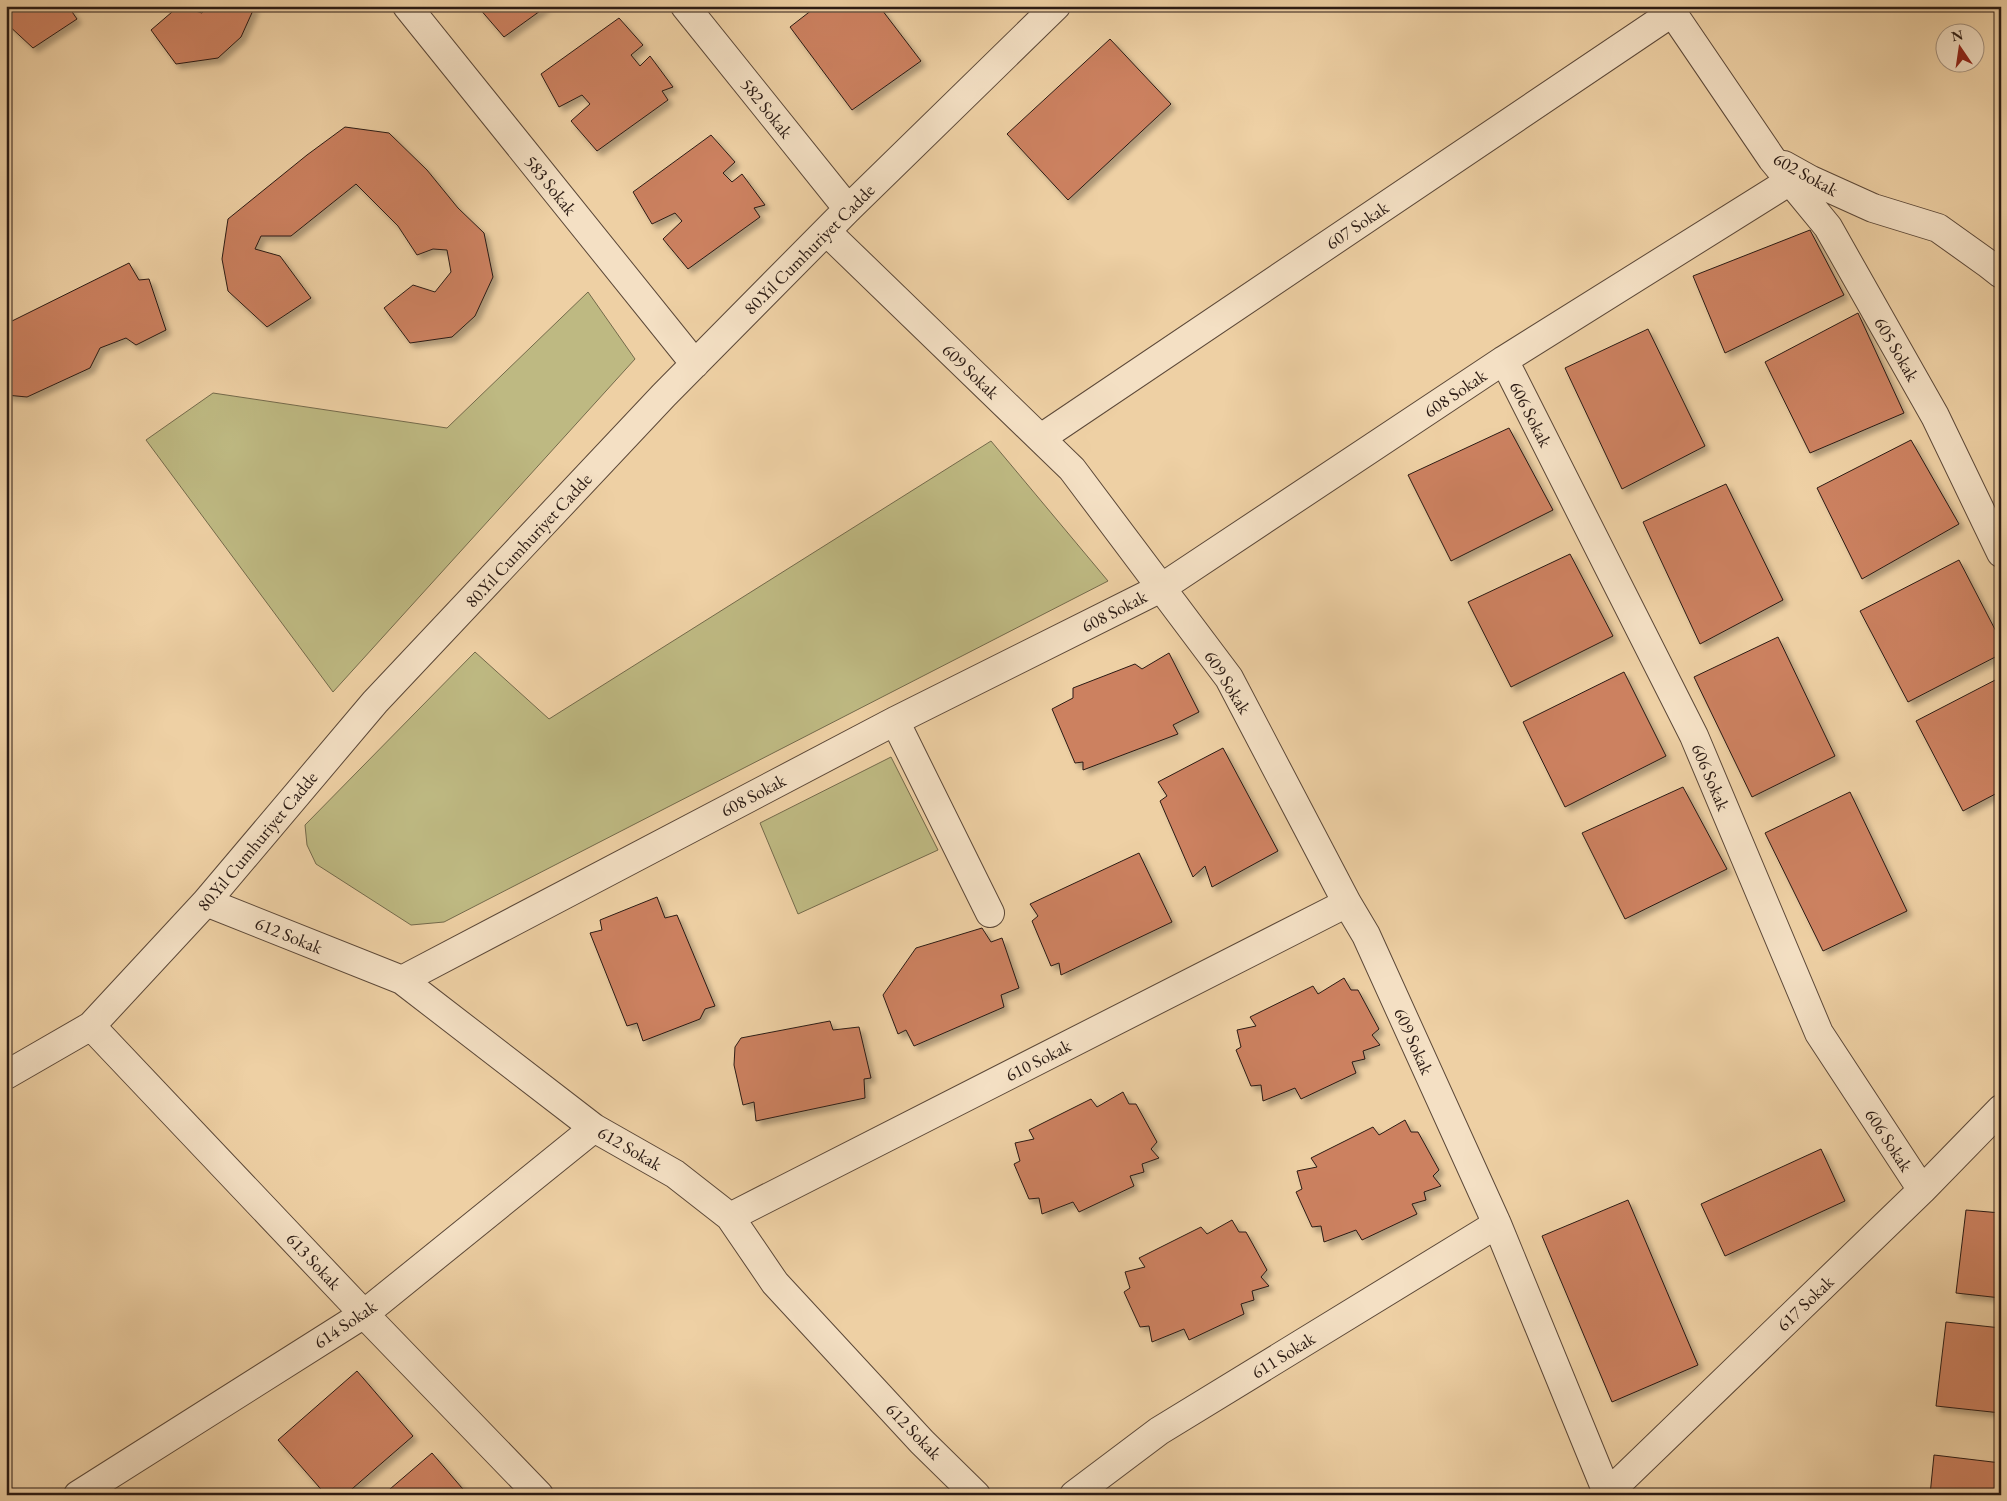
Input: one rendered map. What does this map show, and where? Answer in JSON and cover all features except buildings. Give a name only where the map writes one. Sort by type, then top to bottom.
[{"type":"street","name":"583 Sokak","points":[[407,6],[695,364]]},
{"type":"street","name":"582 Sokak","points":[[685,6],[848,209]]},
{"type":"street","name":"80.Yıl Cumhuriyet Cadde","points":[[6,1075],[91,1026],[206,902],[375,702],[695,364],[848,209],[1056,6]]},
{"type":"street","name":"602 Sokak","points":[[1670,9],[1772,159],[1811,180],[1872,208],[1938,228],[2001,274]]},
{"type":"street","name":"607 Sokak","points":[[1041,438],[1670,9]]},
{"type":"street","name":"605 Sokak","points":[[1772,159],[1828,227],[1936,416],[2001,553]]},
{"type":"street","name":"608 Sokak","points":[[402,980],[895,721],[1161,588],[1504,360],[1790,181]]},
{"type":"street","name":"609 Sokak","points":[[827,232],[1072,468],[1229,678],[1347,903],[1366,935],[1497,1224],[1609,1494]]},
{"type":"street","name":"606 Sokak","points":[[1504,360],[1694,736],[1819,1033],[1922,1190]]},
{"type":"street","points":[[895,721],[990,913]]},
{"type":"street","name":"612 Sokak","points":[[206,902],[402,980],[594,1128],[675,1174],[730,1217],[775,1283],[922,1442],[976,1495]]},
{"type":"street","name":"610 Sokak","points":[[730,1217],[1347,903]]},
{"type":"street","name":"613 Sokak","points":[[91,1026],[364,1314],[539,1495]]},
{"type":"street","name":"617 Sokak","points":[[1609,1494],[1922,1190],[2001,1109]]},
{"type":"street","name":"614 Sokak","points":[[78,1495],[364,1314],[594,1128]]},
{"type":"street","name":"611 Sokak","points":[[1074,1495],[1159,1431],[1497,1224]]},
{"type":"shaded area","points":[[588,292],[635,359],[333,692],[146,440],[213,393],[447,428]]},
{"type":"shaded area","points":[[991,441],[1108,581],[444,922],[411,925],[316,864],[307,845],[305,825],[475,652],[549,719]]},
{"type":"shaded area","points":[[891,757],[938,850],[798,914],[760,823]]}]
